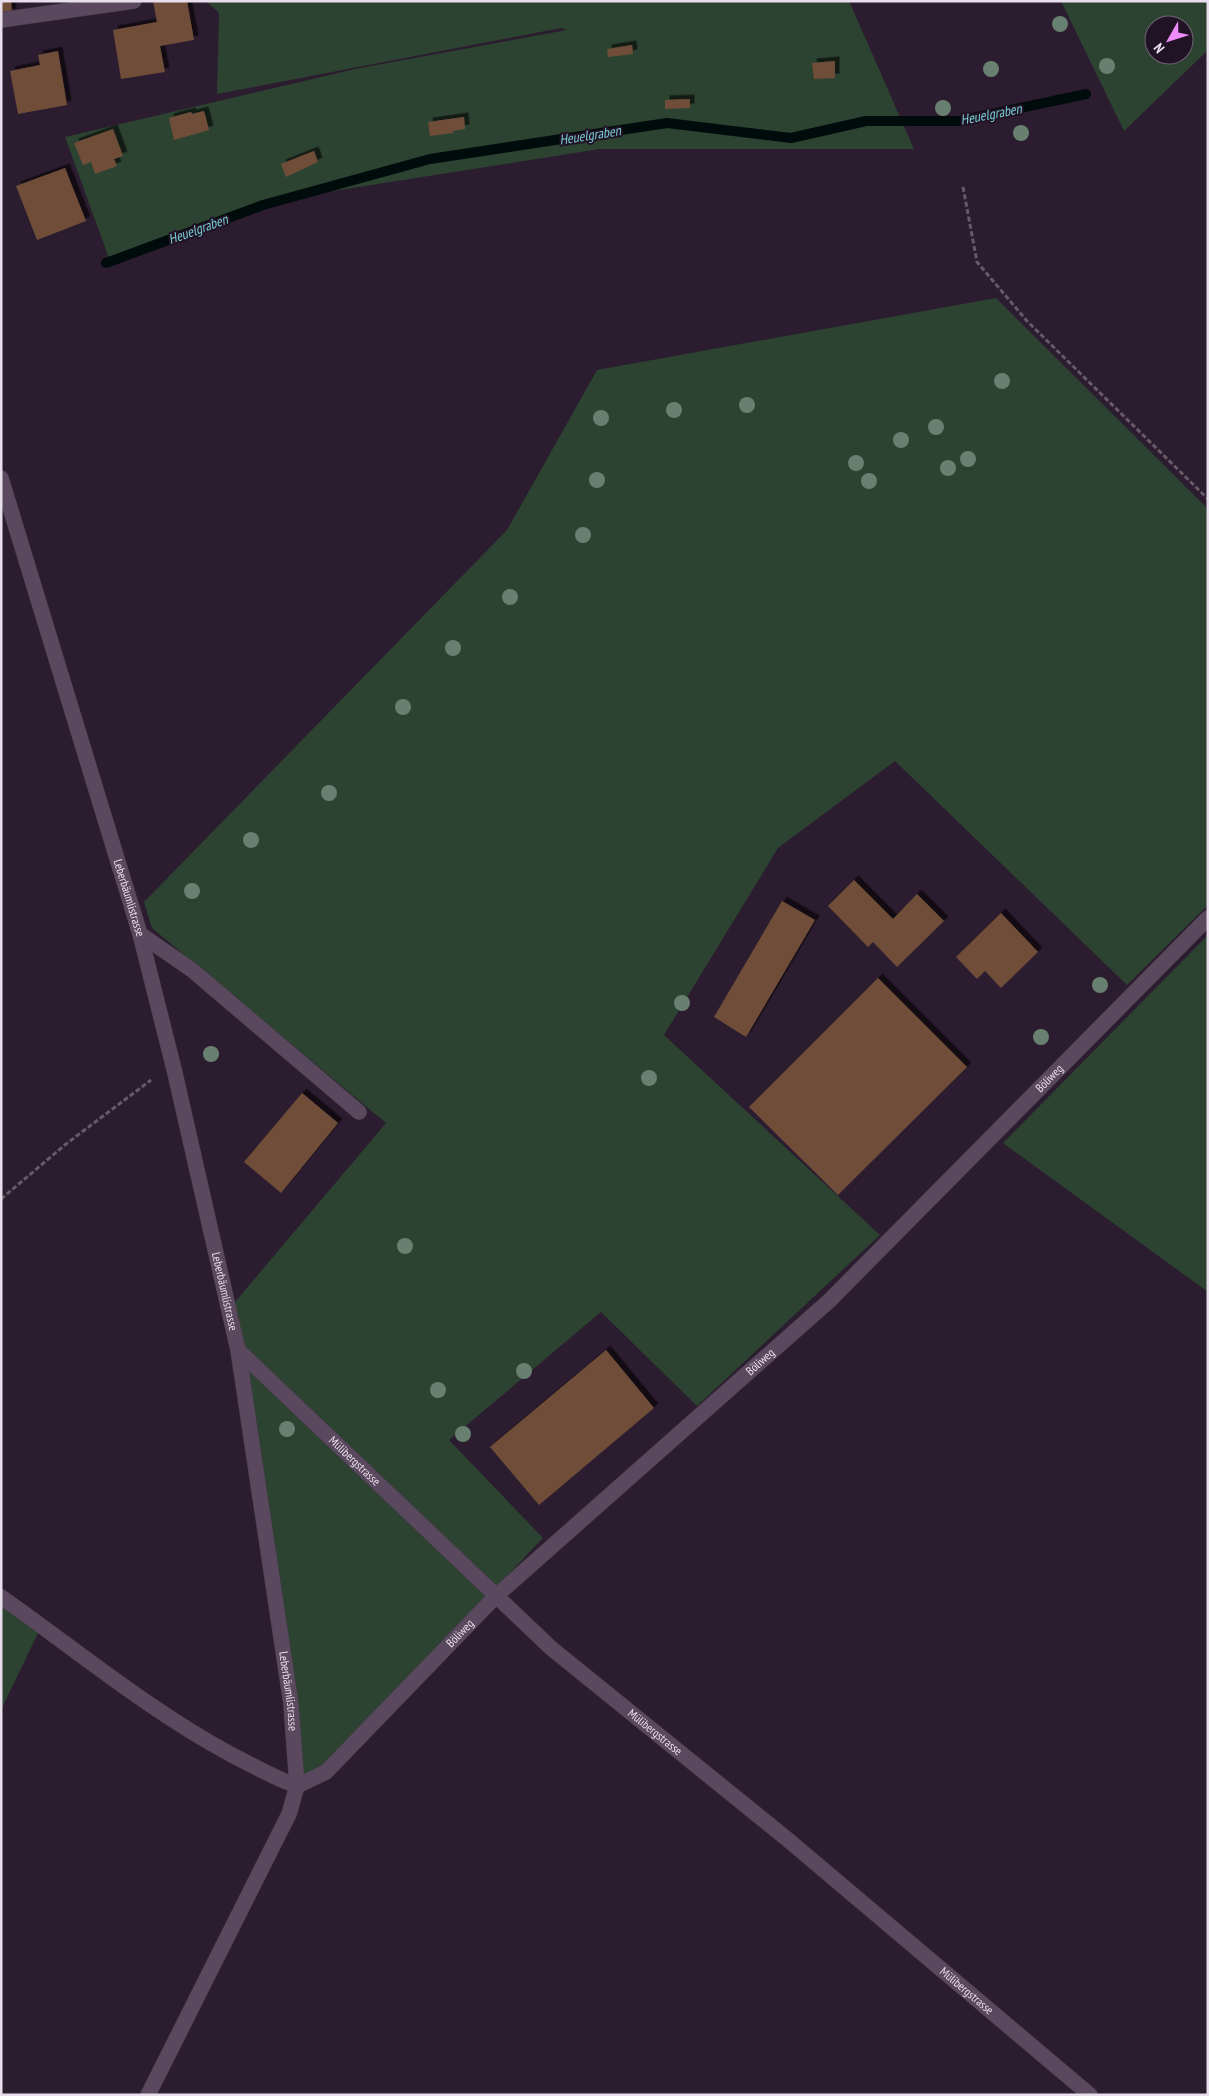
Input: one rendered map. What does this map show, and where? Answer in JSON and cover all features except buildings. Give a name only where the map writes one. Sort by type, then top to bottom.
[{"type":"street","points":[[1,20],[134,1]]},
{"type":"street","name":"Leberbäumlistrasse","points":[[1,478],[140,934],[174,1070],[238,1350],[291,1704],[297,1786],[289,1814],[148,2095]]},
{"type":"street","name":"Böliweg","points":[[297,1786],[326,1772],[496,1595],[829,1301],[1208,918]]},
{"type":"street","points":[[140,934],[192,970],[358,1112]]},
{"type":"street","name":"Mülibergstrasse","points":[[238,1350],[551,1648],[787,1839],[1090,2095]]},
{"type":"street","points":[[1,1597],[61,1639],[105,1675],[202,1738],[278,1779],[297,1786]]},
{"type":"path","points":[[963,187],[977,262],[1027,321],[1208,499]]},
{"type":"path","points":[[1,1199],[66,1144],[149,1081],[174,1070]]},
{"type":"green space","points":[[206,1],[849,1],[914,149],[600,149],[282,199],[110,261],[65,137],[355,69],[567,30],[561,28],[217,94],[219,13]]},
{"type":"green space","points":[[1061,1],[1208,1],[1208,50],[1194,64],[1194,15],[1144,15],[1144,65],[1192,65],[1124,131]]},
{"type":"green space","points":[[996,298],[1208,509],[1208,905],[1127,985],[895,761],[778,848],[664,1035],[880,1235],[697,1406],[601,1312],[449,1440],[543,1538],[325,1768],[303,1777],[298,1699],[235,1302],[386,1123],[152,928],[144,902],[507,530],[597,370]]},
{"type":"green space","points":[[1208,935],[1208,1292],[1003,1143]]},
{"type":"green space","points":[[1,1605],[39,1631],[1,1710]]},
{"type":"waterway","name":"Heuelgraben","points":[[106,263],[263,205],[430,159],[667,123],[791,138],[866,121],[959,121],[1086,94]]}]
